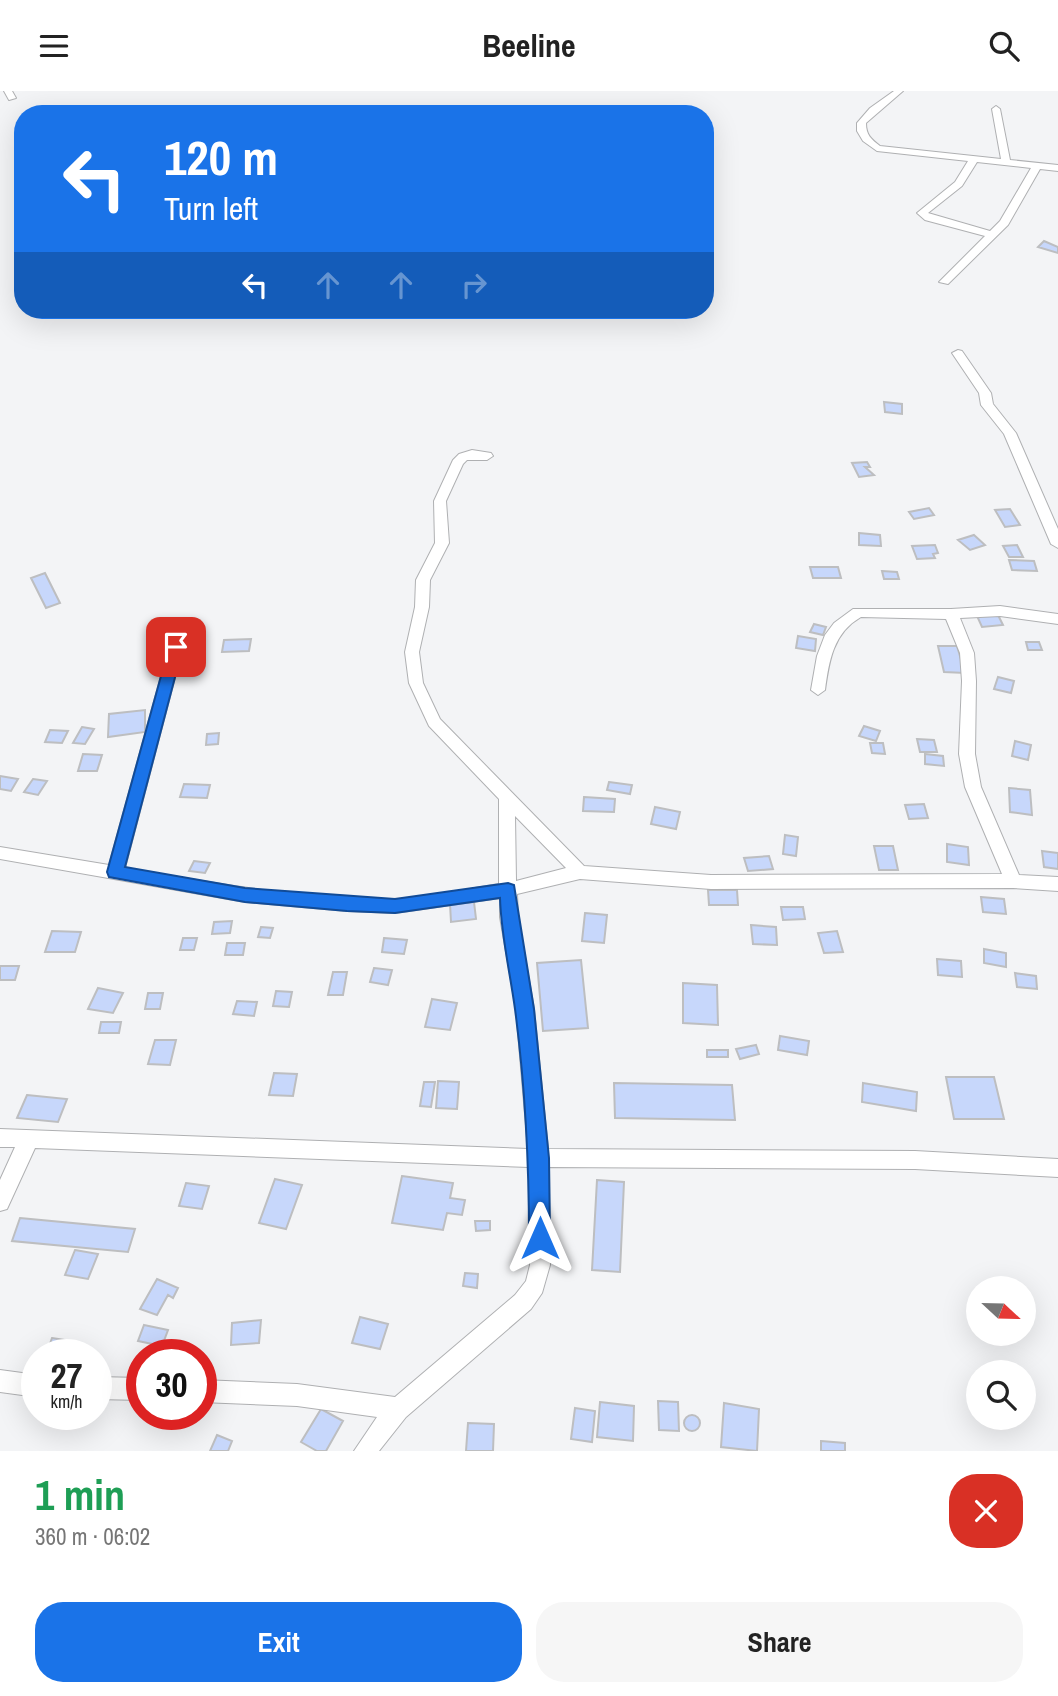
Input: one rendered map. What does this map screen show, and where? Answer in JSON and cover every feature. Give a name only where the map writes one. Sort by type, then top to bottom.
[{"type":"street","points":[[900,91],[861,122],[861,131],[868,142],[877,148],[1058,168]]},
{"type":"street","points":[[996,109],[1006,162]]},
{"type":"street","points":[[973,159],[969,173],[953,191],[922,213],[929,218],[991,236]]},
{"type":"street","points":[[944,282],[991,236],[1015,207],[1037,166]]},
{"type":"street","points":[[958,353],[985,393],[987,405],[1010,433],[1058,544]]},
{"type":"street","points":[[487,456],[471,454],[463,457],[457,463],[440,501],[442,543],[423,580],[422,607],[412,652],[416,683],[434,722],[580,872]]},
{"type":"street","points":[[818,690],[821,662],[833,633],[845,618],[858,612],[951,614],[1000,611],[1058,619]]},
{"type":"street","points":[[951,614],[967,653],[967,754],[973,787],[1013,881]]},
{"type":"street","points":[[116,872],[176,647]]},
{"type":"street","points":[[365,1451],[398,1409],[523,1302],[535,1286],[540,1265],[539,1158],[524,1009],[509,917],[507,799]]},
{"type":"street","points":[[0,853],[245,895],[395,906],[508,890],[580,872],[711,882],[1013,881],[1058,884]]},
{"type":"street","points":[[0,1138],[539,1158],[915,1160],[1058,1168]]},
{"type":"street","points":[[0,1202],[29,1139]]},
{"type":"street","points":[[0,1381],[21,1384]]},
{"type":"street","points":[[217,1392],[297,1395],[398,1409]]},
{"type":"building","points":[[1044,241],[1058,247],[1058,253],[1038,247]]},
{"type":"building","points":[[884,402],[902,404],[902,414],[885,412]]},
{"type":"building","points":[[867,462],[870,467],[865,467],[874,475],[859,477],[852,463]]},
{"type":"building","points":[[929,508],[934,515],[914,519],[909,512]]},
{"type":"building","points":[[1010,509],[1020,525],[1005,527],[995,510]]},
{"type":"building","points":[[859,533],[880,535],[881,546],[859,545]]},
{"type":"building","points":[[974,535],[985,545],[970,550],[958,540]]},
{"type":"building","points":[[935,545],[938,553],[933,554],[935,558],[917,559],[912,546]]},
{"type":"building","points":[[1017,545],[1023,557],[1009,557],[1003,546]]},
{"type":"building","points":[[1009,560],[1034,561],[1037,571],[1012,570]]},
{"type":"building","points":[[810,567],[838,567],[841,578],[813,578]]},
{"type":"building","points":[[882,571],[897,572],[899,579],[884,579]]},
{"type":"building","points":[[45,573],[60,603],[46,608],[31,578]]},
{"type":"building","points":[[998,615],[1003,625],[982,627],[977,616]]},
{"type":"building","points":[[814,624],[826,627],[823,635],[810,632]]},
{"type":"building","points":[[798,636],[816,639],[815,651],[796,648]]},
{"type":"building","points":[[251,639],[249,651],[222,652],[224,640]]},
{"type":"building","points":[[1026,642],[1039,642],[1042,650],[1028,650]]},
{"type":"building","points":[[938,646],[957,646],[965,673],[944,672]]},
{"type":"building","points":[[998,677],[1014,681],[1011,693],[994,689]]},
{"type":"building","points":[[145,710],[145,732],[108,737],[109,714]]},
{"type":"building","points":[[864,726],[880,731],[876,741],[859,736]]},
{"type":"building","points":[[82,727],[94,729],[85,744],[73,743]]},
{"type":"building","points":[[50,730],[68,731],[62,743],[45,742]]},
{"type":"building","points":[[219,733],[218,744],[206,745],[207,734]]},
{"type":"building","points":[[917,739],[934,740],[937,752],[920,752]]},
{"type":"building","points":[[1015,741],[1031,745],[1028,760],[1012,756]]},
{"type":"building","points":[[870,743],[883,743],[885,754],[872,753]]},
{"type":"building","points":[[83,754],[102,755],[97,771],[78,771]]},
{"type":"building","points":[[925,754],[943,756],[944,766],[925,764]]},
{"type":"building","points":[[0,776],[18,779],[11,791],[0,789]]},
{"type":"building","points":[[33,779],[47,781],[38,795],[24,792]]},
{"type":"building","points":[[609,782],[632,785],[630,794],[607,790]]},
{"type":"building","points":[[184,784],[210,785],[207,798],[180,797]]},
{"type":"building","points":[[1009,788],[1030,790],[1032,815],[1010,812]]},
{"type":"building","points":[[584,797],[615,799],[614,812],[583,811]]},
{"type":"building","points":[[924,804],[928,818],[909,819],[905,805]]},
{"type":"building","points":[[655,807],[680,812],[676,829],[651,824]]},
{"type":"building","points":[[785,835],[798,837],[796,856],[783,854]]},
{"type":"building","points":[[947,844],[968,847],[969,865],[947,862]]},
{"type":"building","points":[[874,846],[893,846],[898,870],[879,870]]},
{"type":"building","points":[[1042,851],[1058,853],[1058,869],[1044,867]]},
{"type":"building","points":[[769,856],[773,869],[748,871],[744,858]]},
{"type":"building","points":[[194,861],[210,863],[205,873],[189,871]]},
{"type":"building","points":[[708,890],[737,890],[738,905],[709,905]]},
{"type":"building","points":[[981,897],[1004,899],[1006,914],[983,912]]},
{"type":"building","points":[[474,902],[476,919],[451,922],[450,904]]},
{"type":"building","points":[[781,907],[803,907],[805,919],[783,920]]},
{"type":"building","points":[[585,913],[607,915],[604,943],[582,941]]},
{"type":"building","points":[[232,921],[230,933],[212,934],[214,922]]},
{"type":"building","points":[[751,925],[776,927],[777,945],[753,944]]},
{"type":"building","points":[[261,927],[273,928],[270,938],[258,937]]},
{"type":"building","points":[[52,931],[81,932],[75,952],[45,952]]},
{"type":"building","points":[[837,931],[843,952],[824,953],[818,933]]},
{"type":"building","points":[[183,938],[197,938],[194,950],[180,950]]},
{"type":"building","points":[[384,938],[407,940],[404,954],[382,952]]},
{"type":"building","points":[[227,943],[245,943],[243,955],[225,955]]},
{"type":"building","points":[[984,949],[1006,953],[1006,967],[984,963]]},
{"type":"building","points":[[937,959],[961,961],[962,977],[938,975]]},
{"type":"building","points":[[581,960],[588,1028],[543,1031],[537,963]]},
{"type":"building","points":[[0,966],[19,966],[15,980],[0,980]]},
{"type":"building","points":[[374,968],[392,970],[388,985],[370,982]]},
{"type":"building","points":[[333,972],[347,972],[343,995],[328,995]]},
{"type":"building","points":[[1015,973],[1036,976],[1037,989],[1017,987]]},
{"type":"building","points":[[683,983],[717,985],[718,1025],[683,1023]]},
{"type":"building","points":[[98,988],[123,993],[113,1013],[88,1009]]},
{"type":"building","points":[[276,991],[292,992],[289,1007],[273,1006]]},
{"type":"building","points":[[148,993],[163,993],[160,1009],[145,1009]]},
{"type":"building","points":[[432,999],[457,1003],[450,1030],[425,1027]]},
{"type":"building","points":[[237,1001],[257,1002],[254,1016],[233,1014]]},
{"type":"building","points":[[101,1022],[121,1022],[119,1033],[99,1033]]},
{"type":"building","points":[[780,1036],[809,1041],[807,1055],[778,1050]]},
{"type":"building","points":[[155,1040],[176,1040],[170,1065],[148,1064]]},
{"type":"building","points":[[756,1045],[759,1054],[740,1059],[736,1049]]},
{"type":"building","points":[[707,1050],[728,1050],[728,1057],[707,1057]]},
{"type":"building","points":[[274,1073],[297,1074],[293,1096],[269,1095]]},
{"type":"building","points":[[946,1077],[994,1077],[1004,1119],[954,1119]]},
{"type":"building","points":[[438,1081],[459,1082],[457,1109],[436,1108]]},
{"type":"building","points":[[424,1082],[435,1082],[431,1107],[420,1106]]},
{"type":"building","points":[[614,1083],[732,1085],[735,1120],[615,1118]]},
{"type":"building","points":[[863,1083],[917,1092],[916,1111],[862,1102]]},
{"type":"building","points":[[27,1095],[67,1099],[58,1122],[17,1118]]},
{"type":"building","points":[[402,1176],[453,1183],[450,1198],[465,1200],[462,1215],[447,1213],[443,1230],[392,1223]]},
{"type":"building","points":[[275,1179],[302,1185],[286,1229],[259,1223]]},
{"type":"building","points":[[597,1180],[624,1182],[620,1272],[592,1270]]},
{"type":"building","points":[[186,1183],[209,1186],[202,1209],[179,1206]]},
{"type":"building","points":[[20,1218],[135,1229],[128,1252],[12,1241]]},
{"type":"building","points":[[475,1221],[490,1221],[490,1230],[476,1231]]},
{"type":"building","points":[[75,1250],[98,1254],[88,1279],[65,1275]]},
{"type":"building","points":[[465,1273],[478,1274],[477,1288],[463,1286]]},
{"type":"building","points":[[157,1279],[178,1288],[173,1298],[168,1295],[157,1315],[140,1309]]},
{"type":"building","points":[[360,1317],[388,1324],[380,1349],[352,1343]]},
{"type":"building","points":[[261,1320],[259,1343],[231,1345],[232,1323]]},
{"type":"building","points":[[144,1325],[168,1330],[165,1339],[139,1339]]},
{"type":"building","points":[[658,1401],[678,1402],[679,1431],[659,1430]]},
{"type":"building","points":[[600,1402],[634,1406],[633,1441],[597,1437]]},
{"type":"building","points":[[724,1403],[759,1409],[757,1451],[721,1447]]},
{"type":"building","points":[[575,1408],[595,1411],[592,1442],[571,1439]]},
{"type":"building","points":[[321,1409],[343,1421],[326,1451],[317,1451],[301,1442]]},
{"type":"building","points":[[692,1415],[700,1423],[692,1431],[684,1423]]},
{"type":"building","points":[[468,1423],[494,1424],[493,1451],[466,1451]]},
{"type":"building","points":[[217,1435],[232,1441],[228,1451],[210,1451]]},
{"type":"building","points":[[821,1441],[845,1443],[845,1451],[821,1451]]},
{"type":"route","points":[[176,647],[116,872],[245,895],[347,904],[395,906],[508,890],[509,917],[524,1009],[539,1158],[540,1238]]}]
